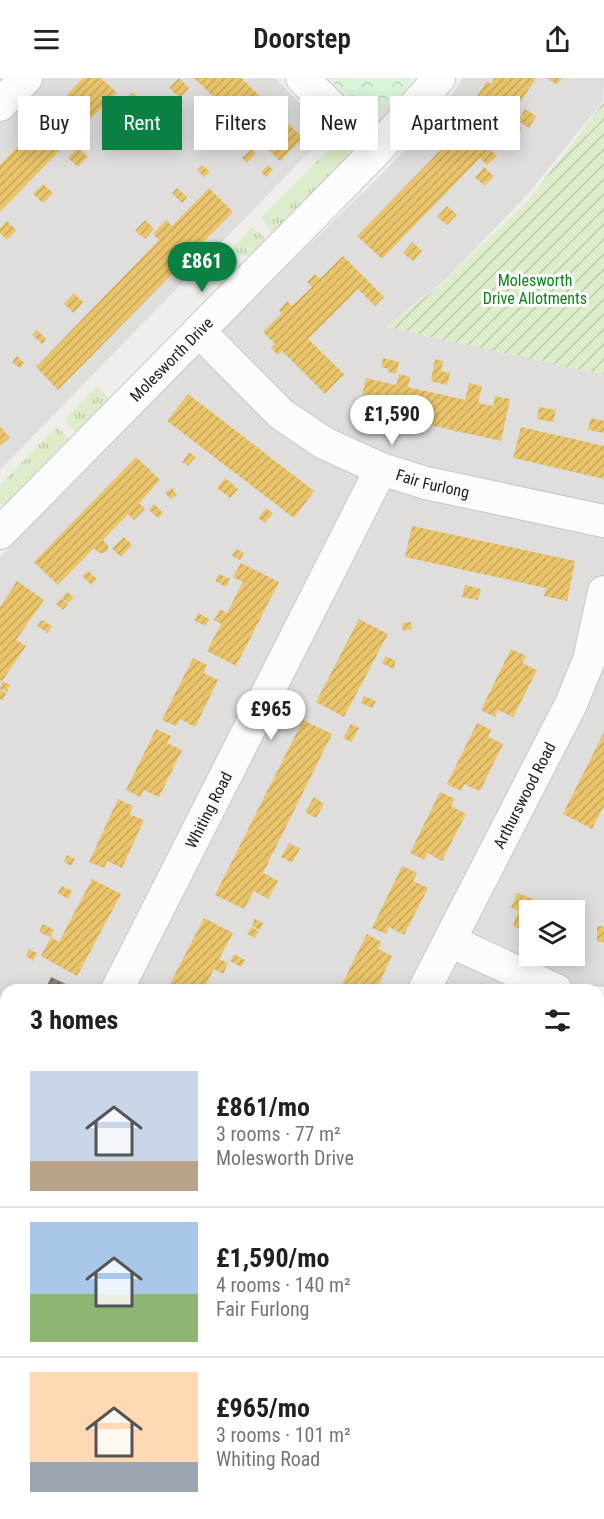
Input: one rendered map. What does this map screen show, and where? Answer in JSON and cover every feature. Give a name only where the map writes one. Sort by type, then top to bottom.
[{"type":"street","points":[[0,105],[26,78]]},
{"type":"street","points":[[302,78],[376,151]]},
{"type":"street","name":"Molesworth Drive","points":[[1,529],[376,151],[439,78]]},
{"type":"street","name":"Fair Furlong","points":[[199,331],[281,414],[324,443],[381,469],[426,483],[604,521]]},
{"type":"street","name":"Whiting Road","points":[[120,984],[381,469]]},
{"type":"street","name":"Arthurswood Road","points":[[427,984],[571,704],[589,660],[604,592]]},
{"type":"street","points":[[450,941],[543,984]]},
{"type":"shaded area","points":[[0,78],[275,78],[300,103],[300,150],[311,150],[0,470]]},
{"type":"shaded area","points":[[463,78],[604,78],[603,101],[528,194],[447,278],[386,327],[604,375],[604,984],[0,984],[0,558],[81,465],[405,150],[520,150],[520,96],[452,96]]},
{"type":"green space","points":[[328,78],[413,78],[400,96],[390,96],[390,108],[378,109],[378,96],[346,96]]},
{"type":"green space","name":"Molesworth Drive Allotments","points":[[604,102],[604,375],[386,327],[442,284],[530,198]]},
{"type":"green space","points":[[328,150],[348,150],[348,159],[281,232],[271,230],[261,218]]},
{"type":"green space","points":[[252,227],[264,237],[266,249],[257,257],[245,256],[231,250]]},
{"type":"green space","points":[[97,386],[109,398],[111,405],[77,433],[64,420]]},
{"type":"green space","points":[[57,426],[71,441],[9,504],[0,504],[0,485]]},
{"type":"building: Homes","points":[[83,78],[101,78],[117,93],[114,96],[102,96],[102,107],[90,119],[90,96],[66,96]]},
{"type":"building: Homes","points":[[179,78],[189,88],[182,96],[178,96],[169,88]]},
{"type":"building: Homes","points":[[194,78],[241,78],[260,96],[213,96]]},
{"type":"building: Homes","points":[[494,78],[536,78],[520,102],[520,96],[477,96],[487,81],[491,84]]},
{"type":"building: Homes","points":[[547,78],[562,78],[557,85]]},
{"type":"building: Homes","points":[[525,109],[536,116],[529,128],[520,122]]},
{"type":"building: Homes","points":[[288,123],[300,135],[300,141],[280,161],[269,150],[288,150]]},
{"type":"building: Homes","points":[[18,146],[18,150],[60,150],[0,212],[0,165]]},
{"type":"building: Homes","points":[[76,150],[80,150],[88,157],[78,167],[68,158]]},
{"type":"building: Homes","points":[[250,150],[256,153],[247,163],[242,158]]},
{"type":"building: Homes","points":[[441,150],[491,150],[497,156],[487,165],[480,158],[382,259],[357,236]]},
{"type":"building: Homes","points":[[202,165],[210,172],[204,177],[197,170]]},
{"type":"building: Homes","points":[[268,165],[273,170],[266,177],[261,172]]},
{"type":"building: Homes","points":[[484,167],[494,176],[485,186],[475,178]]},
{"type":"building: Homes","points":[[43,184],[53,193],[43,203],[33,194]]},
{"type":"building: Homes","points":[[177,188],[187,197],[182,203],[172,193]]},
{"type":"building: Homes","points":[[209,188],[233,212],[58,390],[36,367],[159,240],[153,234],[166,220],[172,226]]},
{"type":"building: Homes","points":[[447,206],[457,215],[447,225],[437,217]]},
{"type":"building: Homes","points":[[145,220],[154,229],[145,239],[135,231]]},
{"type":"building: Homes","points":[[7,221],[16,230],[7,240],[0,233],[0,228]]},
{"type":"building: Homes","points":[[412,242],[422,251],[413,261],[403,253]]},
{"type":"building: Homes","points":[[343,256],[384,297],[375,306],[358,289],[308,339],[344,374],[325,394],[282,351],[278,355],[271,348],[275,344],[263,332],[282,313],[279,310],[287,301],[292,306],[312,287],[307,282],[315,274],[320,279]]},
{"type":"building: Homes","points":[[74,293],[83,302],[74,313],[64,304]]},
{"type":"building: Homes","points":[[37,330],[46,339],[42,344],[32,335]]},
{"type":"building: Homes","points":[[17,356],[24,363],[20,368],[12,362]]},
{"type":"building: Homes","points":[[383,358],[399,362],[396,374],[381,367]]},
{"type":"building: Homes","points":[[435,359],[443,361],[441,371],[450,373],[447,385],[431,381]]},
{"type":"building: Homes","points":[[399,374],[410,377],[408,387],[465,400],[469,383],[482,386],[478,403],[493,406],[495,396],[510,399],[501,441],[359,409],[366,378],[396,385]]},
{"type":"building: Homes","points":[[188,394],[314,491],[294,518],[167,421]]},
{"type":"building: Homes","points":[[539,407],[556,410],[553,422],[537,419]]},
{"type":"building: Homes","points":[[591,418],[604,421],[604,433],[588,430]]},
{"type":"building: Homes","points":[[0,427],[10,437],[0,446]]},
{"type":"building: Homes","points":[[521,427],[604,446],[604,479],[513,458]]},
{"type":"building: Homes","points":[[189,452],[196,457],[188,466],[182,462]]},
{"type":"building: Homes","points":[[136,457],[160,480],[139,503],[145,509],[134,520],[128,514],[103,540],[108,545],[108,549],[104,553],[99,553],[94,548],[58,585],[34,562]]},
{"type":"building: Homes","points":[[225,478],[238,489],[230,498],[217,488]]},
{"type":"building: Homes","points":[[172,488],[177,495],[170,499],[165,492]]},
{"type":"building: Homes","points":[[154,504],[163,513],[158,518],[149,510]]},
{"type":"building: Homes","points":[[266,508],[273,513],[265,523],[258,518]]},
{"type":"building: Homes","points":[[412,526],[575,561],[567,601],[544,596],[546,588],[405,557]]},
{"type":"building: Homes","points":[[124,537],[132,545],[121,557],[112,548]]},
{"type":"building: Homes","points":[[236,549],[244,553],[240,560],[232,556]]},
{"type":"building: Homes","points":[[241,563],[279,582],[236,666],[207,651],[221,624],[214,620],[220,609],[227,613],[243,582],[233,577]]},
{"type":"building: Homes","points":[[88,571],[97,579],[91,585],[82,576]]},
{"type":"building: Homes","points":[[219,574],[230,579],[226,587],[215,581]]},
{"type":"building: Homes","points":[[17,581],[44,600],[16,640],[26,646],[2,681],[0,680],[0,607]]},
{"type":"building: Homes","points":[[465,585],[481,589],[478,600],[462,597]]},
{"type":"building: Homes","points":[[67,592],[74,597],[68,603],[62,598]]},
{"type":"building: Homes","points":[[61,598],[68,604],[63,610],[56,604]]},
{"type":"building: Homes","points":[[198,613],[209,619],[206,626],[195,621]]},
{"type":"building: Homes","points":[[359,619],[388,634],[344,717],[316,702]]},
{"type":"building: Homes","points":[[42,620],[52,626],[48,633],[37,626]]},
{"type":"building: Homes","points":[[411,622],[412,629],[403,631],[402,623]]},
{"type":"building: Homes","points":[[511,649],[526,656],[522,663],[537,670],[513,717],[498,710],[495,717],[481,710]]},
{"type":"building: Homes","points":[[386,656],[396,661],[393,669],[382,663]]},
{"type":"building: Homes","points":[[193,658],[207,665],[204,673],[218,680],[195,727],[180,719],[176,726],[162,720]]},
{"type":"building: Homes","points":[[2,681],[10,685],[7,692],[0,689]]},
{"type":"building: Homes","points":[[0,690],[6,693],[3,700],[0,699]]},
{"type":"building: Homes","points":[[364,696],[376,701],[372,708],[361,703]]},
{"type":"building: Homes","points":[[303,720],[332,734],[263,873],[278,881],[268,899],[254,891],[244,909],[215,895]]},
{"type":"building: Homes","points":[[477,723],[491,730],[488,737],[503,744],[480,791],[464,784],[461,791],[447,784]]},
{"type":"building: Homes","points":[[351,724],[359,728],[351,742],[343,738]]},
{"type":"building: Homes","points":[[156,729],[171,736],[167,743],[182,750],[159,797],[144,790],[140,797],[126,790]]},
{"type":"building: Homes","points":[[604,732],[604,806],[592,829],[563,814]]},
{"type":"building: Homes","points":[[440,792],[455,799],[451,806],[466,814],[442,861],[428,853],[424,860],[410,853]]},
{"type":"building: Homes","points":[[314,797],[324,804],[316,818],[305,812]]},
{"type":"building: Homes","points":[[118,799],[133,806],[129,814],[144,820],[122,868],[107,861],[104,868],[89,862]]},
{"type":"building: Homes","points":[[289,843],[300,849],[292,863],[281,857]]},
{"type":"building: Homes","points":[[67,855],[75,859],[71,866],[64,862]]},
{"type":"building: Homes","points":[[402,866],[417,873],[413,881],[428,888],[404,935],[389,927],[386,934],[372,928]]},
{"type":"building: Homes","points":[[92,879],[121,894],[77,976],[41,956],[51,937],[59,942]]},
{"type":"building: Homes","points":[[61,886],[72,891],[68,899],[58,893]]},
{"type":"building: Homes","points":[[517,893],[535,900],[519,900],[519,910],[511,908]]},
{"type":"building: Homes","points":[[519,910],[519,928],[513,926]]},
{"type":"building: Homes","points":[[204,918],[233,933],[219,959],[228,963],[223,974],[214,969],[206,984],[170,984]]},
{"type":"building: Homes","points":[[255,919],[263,923],[260,930],[252,926]]},
{"type":"building: Homes","points":[[43,924],[54,930],[50,937],[39,932]]},
{"type":"building: Homes","points":[[597,926],[604,926],[604,942],[597,942]]},
{"type":"building: Homes","points":[[251,927],[259,931],[255,938],[247,934]]},
{"type":"building: Homes","points":[[367,934],[381,942],[378,949],[392,956],[379,984],[342,984]]},
{"type":"building: Homes","points":[[29,949],[37,953],[33,961],[26,956]]},
{"type":"building: Homes","points":[[234,954],[245,960],[241,967],[230,961]]},
{"type":"building: Industry","points":[[51,977],[66,984],[48,984]]}]
